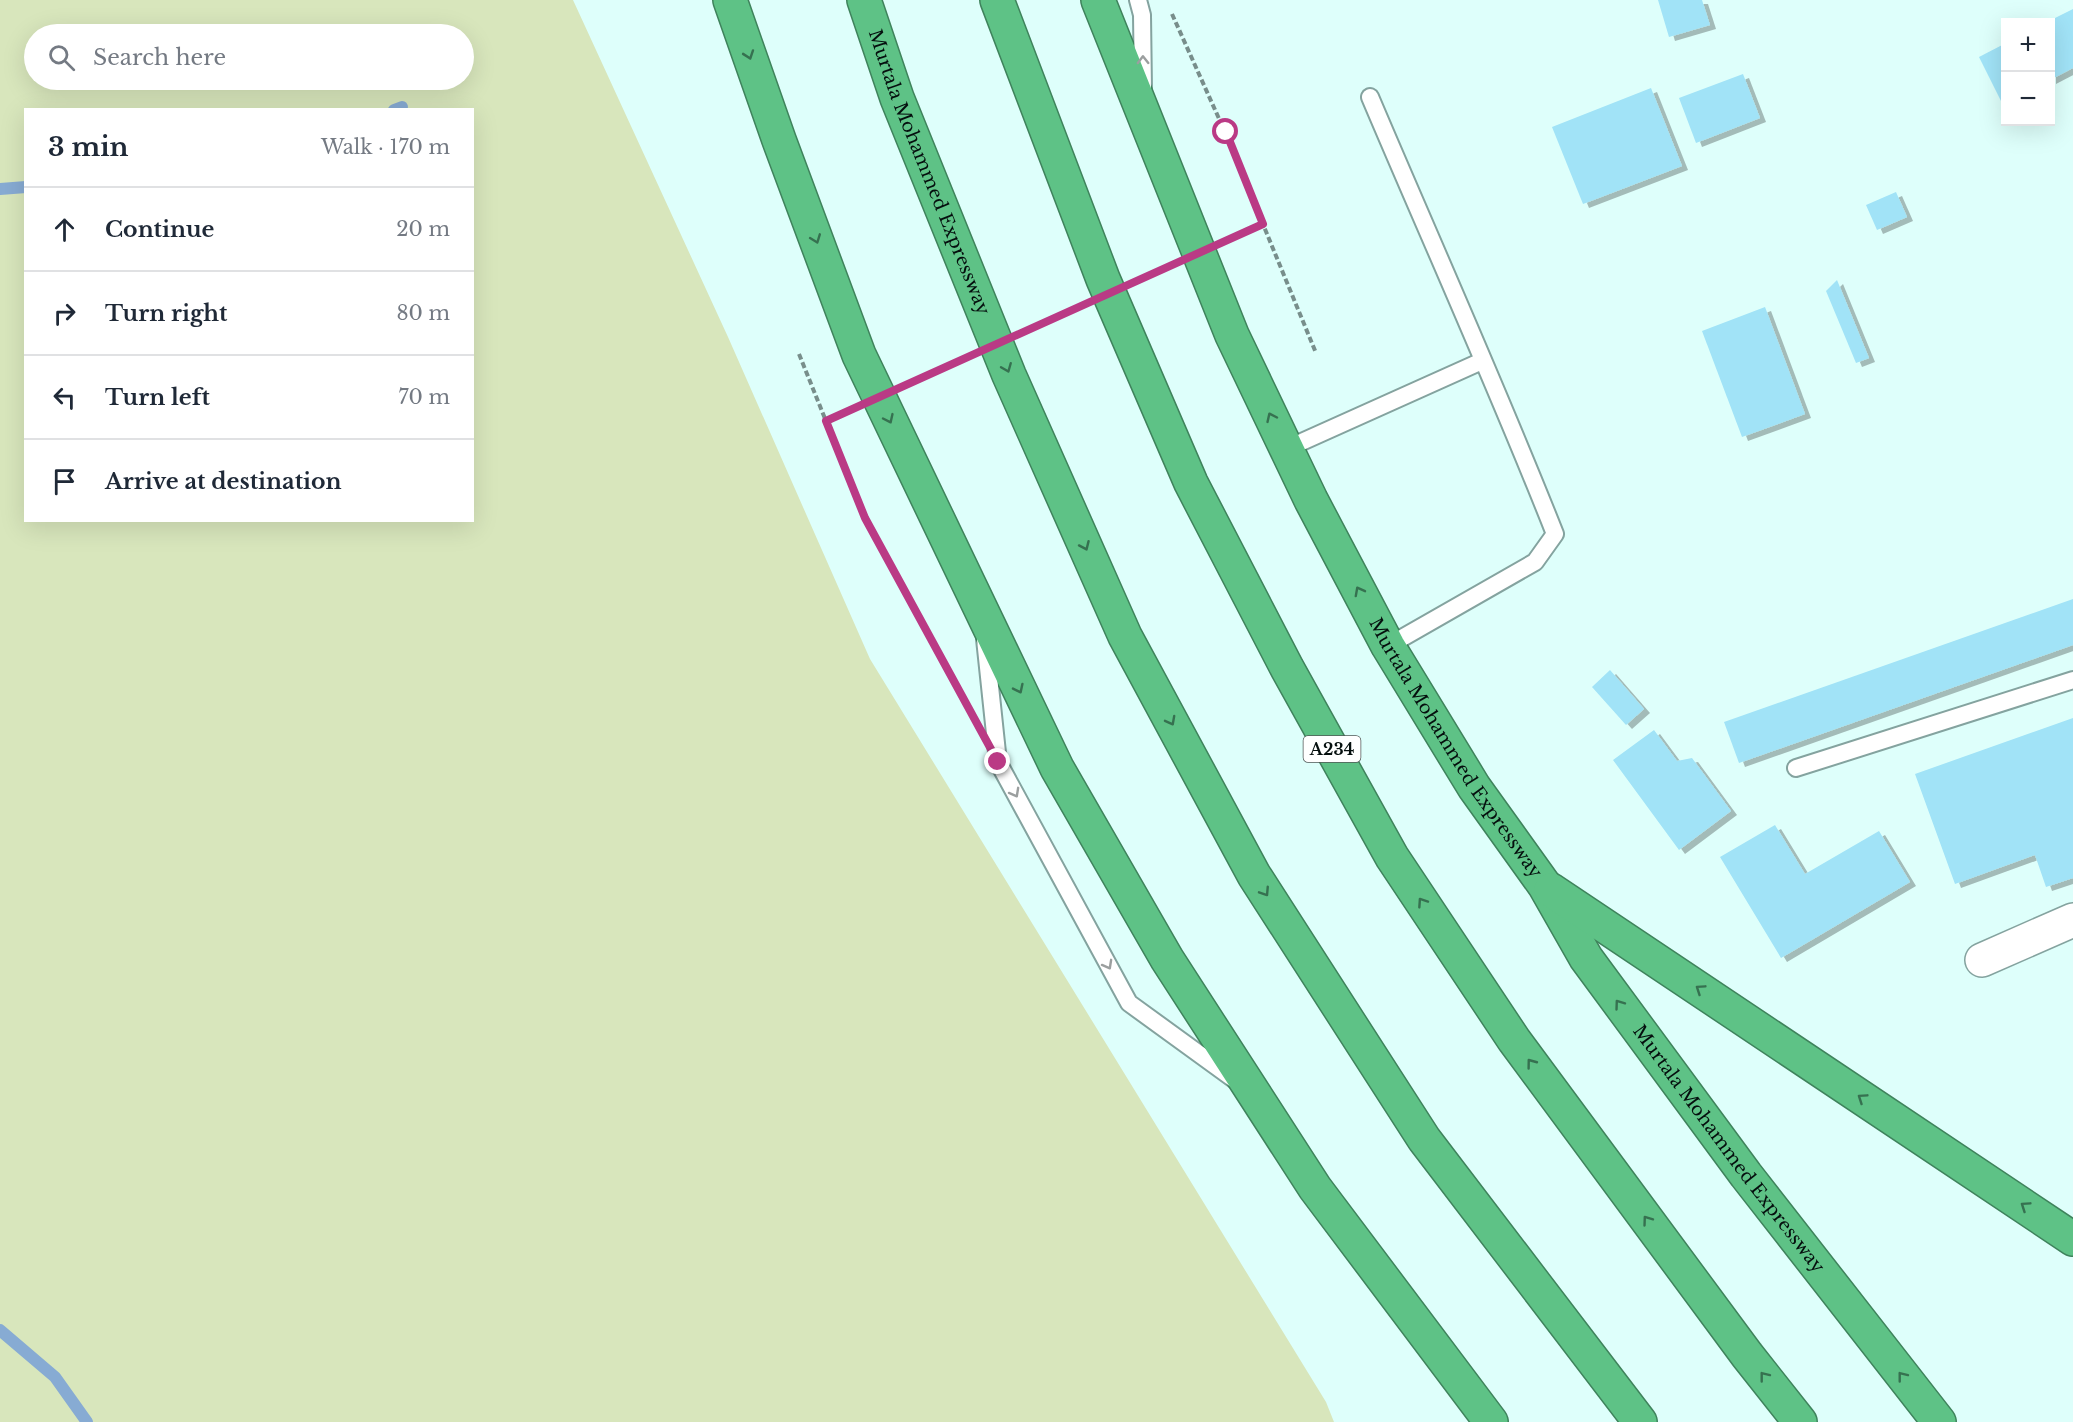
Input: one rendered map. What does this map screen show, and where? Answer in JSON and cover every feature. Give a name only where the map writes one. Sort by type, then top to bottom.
[{"type":"highway","points":[[730,0],[859,355],[1058,768],[1167,959],[1315,1188],[1491,1422]]},
{"type":"highway","name":"Murtala Mohammed Expressway","points":[[864,0],[897,98],[1009,375],[1125,636],[1248,865],[1424,1139],[1640,1422]]},
{"type":"highway","name":"A234","points":[[997,0],[1103,279],[1191,483],[1287,668],[1392,857],[1514,1040],[1747,1355],[1800,1422]]},
{"type":"highway","name":"Murtala Mohammed Expressway","points":[[1098,0],[1232,335],[1286,449],[1388,646],[1474,787],[1545,886],[1593,967],[1746,1175],[1939,1422]]},
{"type":"highway","points":[[1545,886],[2073,1239]]},
{"type":"highway","points":[[1452,1371],[1469,1422]]},
{"type":"street","points":[[1982,960],[2073,920]]},
{"type":"lane","points":[[1138,0],[1142,15],[1144,118]]},
{"type":"lane","points":[[1370,97],[1482,361],[1506,410],[1555,534],[1535,562],[1388,646]]},
{"type":"lane","points":[[1286,449],[1482,361]]},
{"type":"lane","points":[[982,614],[998,762],[1129,1003],[1254,1094]]},
{"type":"lane","points":[[1796,768],[2073,680]]},
{"type":"path","points":[[1171,13],[1263,224],[1316,353]]},
{"type":"path","points":[[826,421],[1263,224]]},
{"type":"path","points":[[799,354],[865,518],[965,701]]},
{"type":"green space","points":[[0,0],[573,0],[728,337],[870,659],[1326,1402],[1334,1422],[0,1422]]},
{"type":"building","points":[[1658,0],[1702,0],[1710,25],[1669,37]]},
{"type":"building","points":[[2073,9],[2073,68],[2055,77],[2055,72],[2055,18]]},
{"type":"building","points":[[2001,46],[2001,101],[1979,57]]},
{"type":"building","points":[[1743,74],[1760,118],[1696,143],[1679,98]]},
{"type":"building","points":[[1651,88],[1682,166],[1583,204],[1552,127]]},
{"type":"building","points":[[1896,192],[1907,217],[1877,230],[1866,205]]},
{"type":"building","points":[[1837,280],[1869,358],[1856,363],[1826,291]]},
{"type":"building","points":[[1765,307],[1805,414],[1742,437],[1702,331]]},
{"type":"building","points":[[2073,599],[2073,645],[1739,763],[1724,722]]},
{"type":"building","points":[[1610,670],[1644,709],[1626,725],[1592,687]]},
{"type":"building","points":[[2073,718],[2073,878],[2046,887],[2035,855],[1955,884],[1915,774]]},
{"type":"building","points":[[1654,730],[1677,761],[1692,758],[1731,811],[1679,850],[1613,760]]},
{"type":"building","points":[[1775,825],[1805,874],[1879,831],[1910,882],[1781,958],[1720,857]]},
{"type":"waterway","points":[[0,189],[24,187]]},
{"type":"waterway","points":[[0,1330],[55,1377],[87,1422]]},
{"type":"route","points":[[998,762],[865,518],[826,421],[1263,224],[1226,132]]}]
